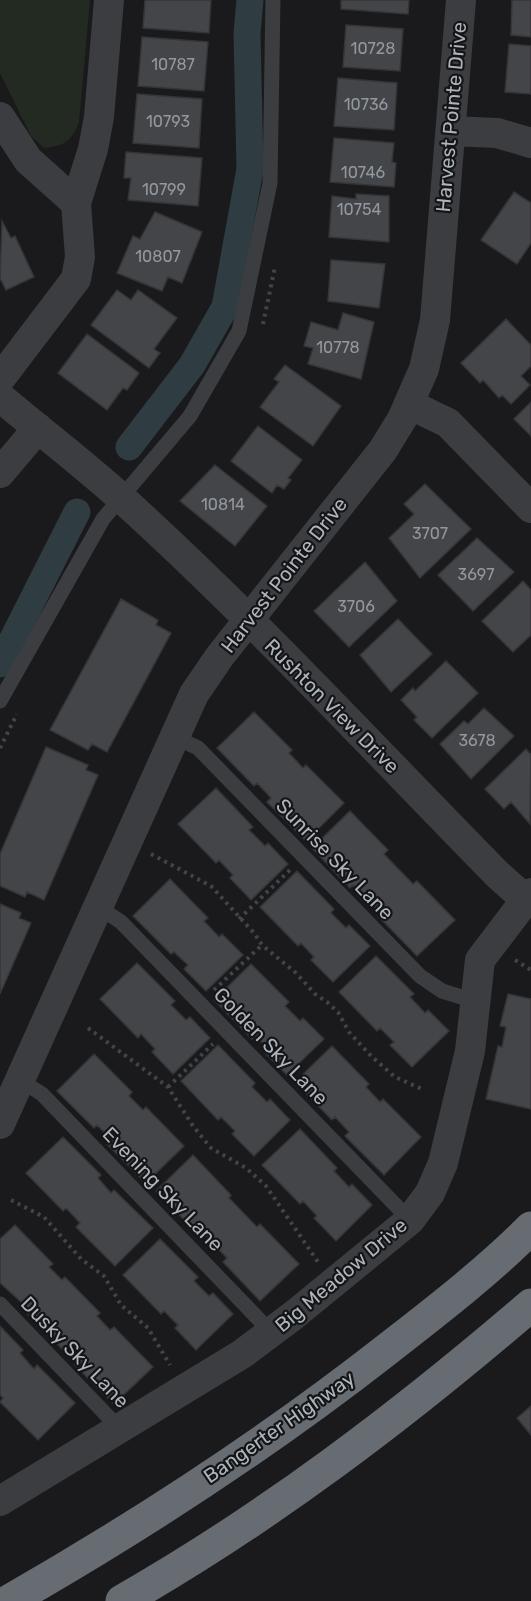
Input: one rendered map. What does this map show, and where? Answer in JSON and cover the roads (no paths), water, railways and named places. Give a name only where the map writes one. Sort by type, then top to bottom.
[{"type":"highway","name":"Bangerter Highway","points":[[9,1601],[91,1555],[296,1418],[449,1301],[531,1228]]},
{"type":"highway","points":[[122,1601],[232,1533],[317,1476],[399,1414],[531,1305]]},
{"type":"street","points":[[0,379],[76,279],[80,257],[76,203],[93,148],[99,117],[109,0]]},
{"type":"street","name":"Harvest Pointe Drive","points":[[0,1124],[173,736],[205,677],[383,450],[410,404],[433,336],[461,0]]},
{"type":"street","points":[[0,117],[28,160],[76,203]]},
{"type":"street","points":[[451,131],[497,133],[531,143]]},
{"type":"street","name":"Rushton View Drive","points":[[0,397],[120,497],[248,621],[498,876],[528,897]]},
{"type":"street","points":[[410,404],[448,423],[531,508]]},
{"type":"street","points":[[0,473],[38,428]]},
{"type":"street","name":"Big Meadow Drive","points":[[0,1501],[205,1379],[272,1333],[410,1220],[430,1192],[443,1162],[470,1051],[480,960],[528,897]]},
{"type":"lane","points":[[0,701],[103,519],[190,416],[239,332],[270,183],[273,0]]},
{"type":"lane","name":"Sunrise Sky Lane","points":[[173,736],[198,748],[420,976],[442,992],[474,1001]]},
{"type":"lane","name":"Golden Sky Lane","points":[[97,906],[121,922],[410,1220]]},
{"type":"lane","name":"Evening Sky Lane","points":[[20,1080],[42,1094],[272,1333]]},
{"type":"lane","name":"Dusky Sky Lane","points":[[0,1304],[120,1429]]},
{"type":"waterway","points":[[129,447],[192,365],[225,307],[250,169],[247,33],[250,0]]},
{"type":"waterway","points":[[0,664],[77,512]]}]
